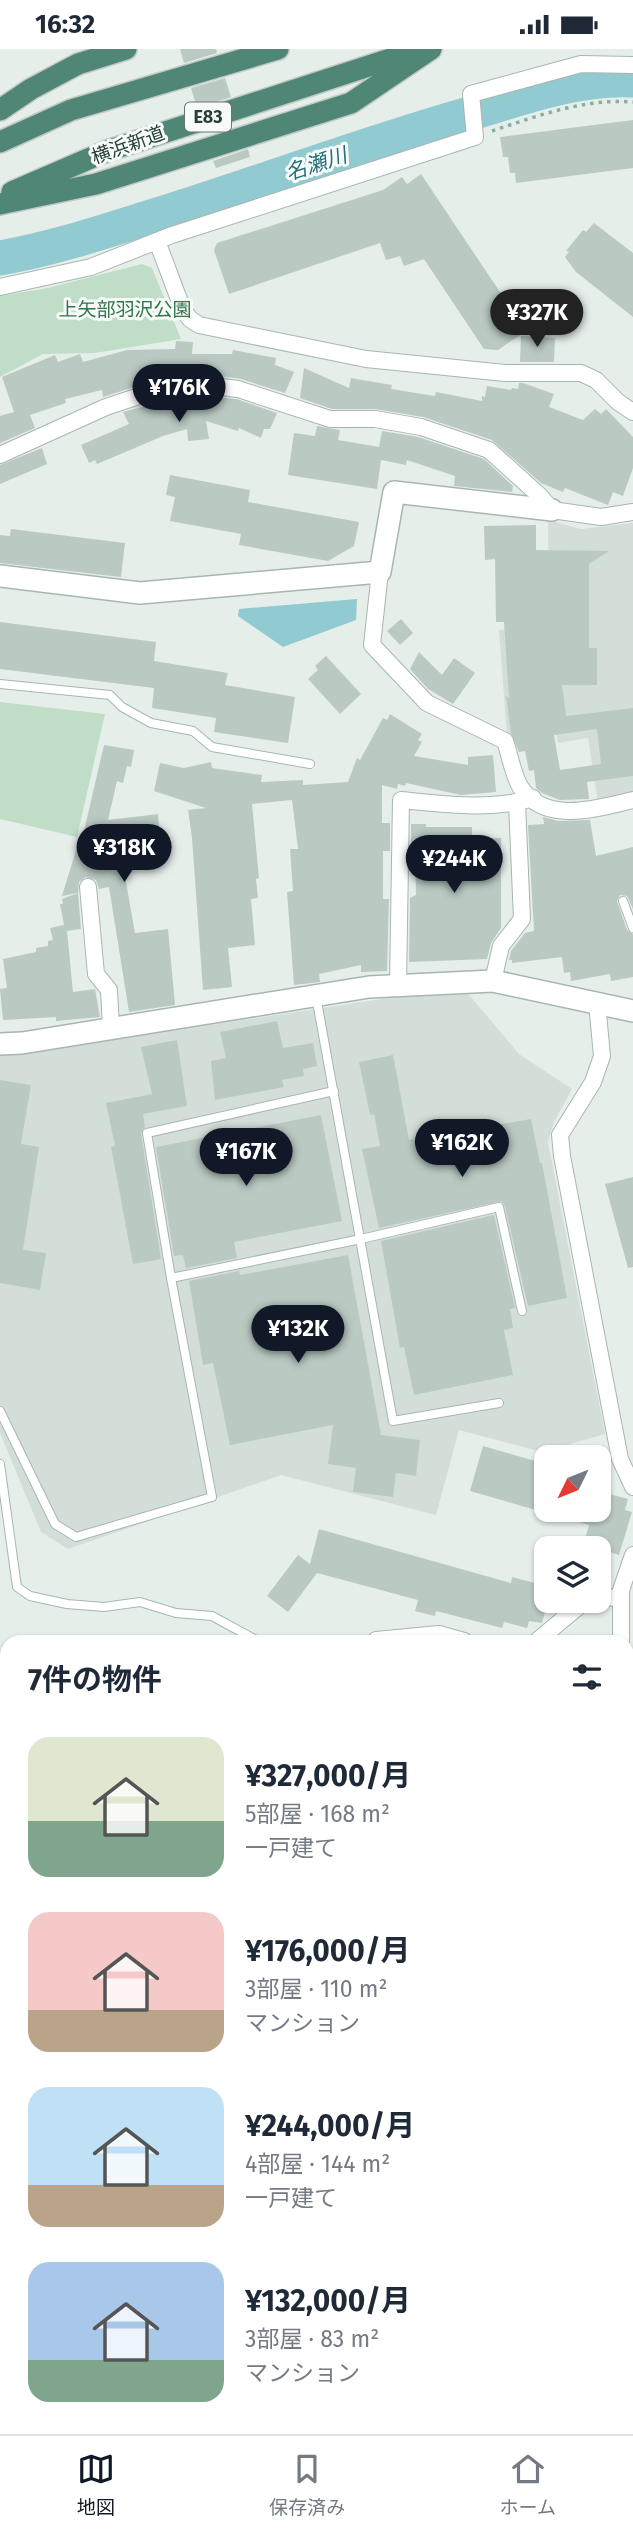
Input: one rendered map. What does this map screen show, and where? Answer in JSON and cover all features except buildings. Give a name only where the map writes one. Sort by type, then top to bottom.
[{"type":"highway","points":[[0,110],[31,89],[78,64],[125,49]]},
{"type":"highway","name":"E83","points":[[0,142],[71,110],[278,49]]},
{"type":"highway","name":"横浜新道","points":[[0,197],[107,151],[419,49]]},
{"type":"highway","points":[[0,204],[96,184],[351,103],[431,49]]},
{"type":"street","points":[[0,287],[91,267],[157,241],[474,135],[471,94],[581,64],[633,65]]},
{"type":"street","points":[[157,241],[183,310],[199,325],[366,359],[505,373],[581,373],[596,380],[618,402],[633,412]]},
{"type":"street","points":[[0,455],[106,407],[145,394],[178,387],[214,386],[238,389],[330,419],[375,419],[421,427],[489,450],[552,510]]},
{"type":"street","points":[[493,981],[501,946],[522,919],[525,801],[505,741],[427,703],[372,645],[380,572],[394,492],[601,517],[633,512]]},
{"type":"street","points":[[0,576],[140,593],[380,572]]},
{"type":"street","points":[[398,985],[401,800],[450,805],[525,801],[572,812],[633,800]]},
{"type":"street","points":[[88,887],[96,974],[109,991],[111,1028]]},
{"type":"street","points":[[0,1044],[22,1043],[369,987],[398,985],[493,981],[633,1011]]},
{"type":"street","points":[[597,1003],[603,1056],[593,1082],[560,1135],[617,1447],[633,1487]]},
{"type":"street","points":[[617,1447],[633,1439]]},
{"type":"street","points":[[621,1635],[621,1598],[633,1555]]},
{"type":"street","points":[[611,1598],[621,1598]]},
{"type":"street","points":[[544,1635],[571,1613]]},
{"type":"lane","points":[[0,684],[110,695],[121,707],[151,723],[193,731],[212,747],[310,764]]},
{"type":"lane","points":[[623,901],[633,928]]},
{"type":"lane","points":[[316,996],[393,1421],[499,1403]]},
{"type":"lane","points":[[1,1415],[55,1524],[76,1537],[212,1497],[147,1133],[334,1091]]},
{"type":"lane","points":[[171,1279],[499,1207],[522,1311]]},
{"type":"lane","points":[[0,1464],[17,1587],[30,1596],[68,1604],[104,1607],[140,1602],[176,1613],[212,1616],[247,1635]]},
{"type":"path","points":[[474,135],[562,109],[621,101],[633,102]]},
{"type":"shaded area","points":[[548,520],[581,529],[633,523],[633,795],[598,802],[588,738],[558,743],[555,728],[507,736],[499,630],[549,626]]},
{"type":"shaded area","points":[[465,990],[519,1054],[572,1089],[554,1122],[548,1142],[605,1434],[566,1445],[534,1445],[534,1450],[459,1430],[436,1515],[281,1475],[68,1549],[41,1532],[0,1433],[0,1055],[427,992]]},
{"type":"green space","name":"上矢部羽沢公園","points":[[142,264],[152,268],[181,339],[95,353],[43,354],[0,377],[0,296],[48,288]]},
{"type":"green space","points":[[0,702],[105,714],[77,837],[0,819]]},
{"type":"water","points":[[357,599],[356,620],[283,647],[238,616],[239,609]]},
{"type":"waterway","name":"名瀬川","points":[[0,258],[97,234],[525,97],[590,82],[633,80]]}]
